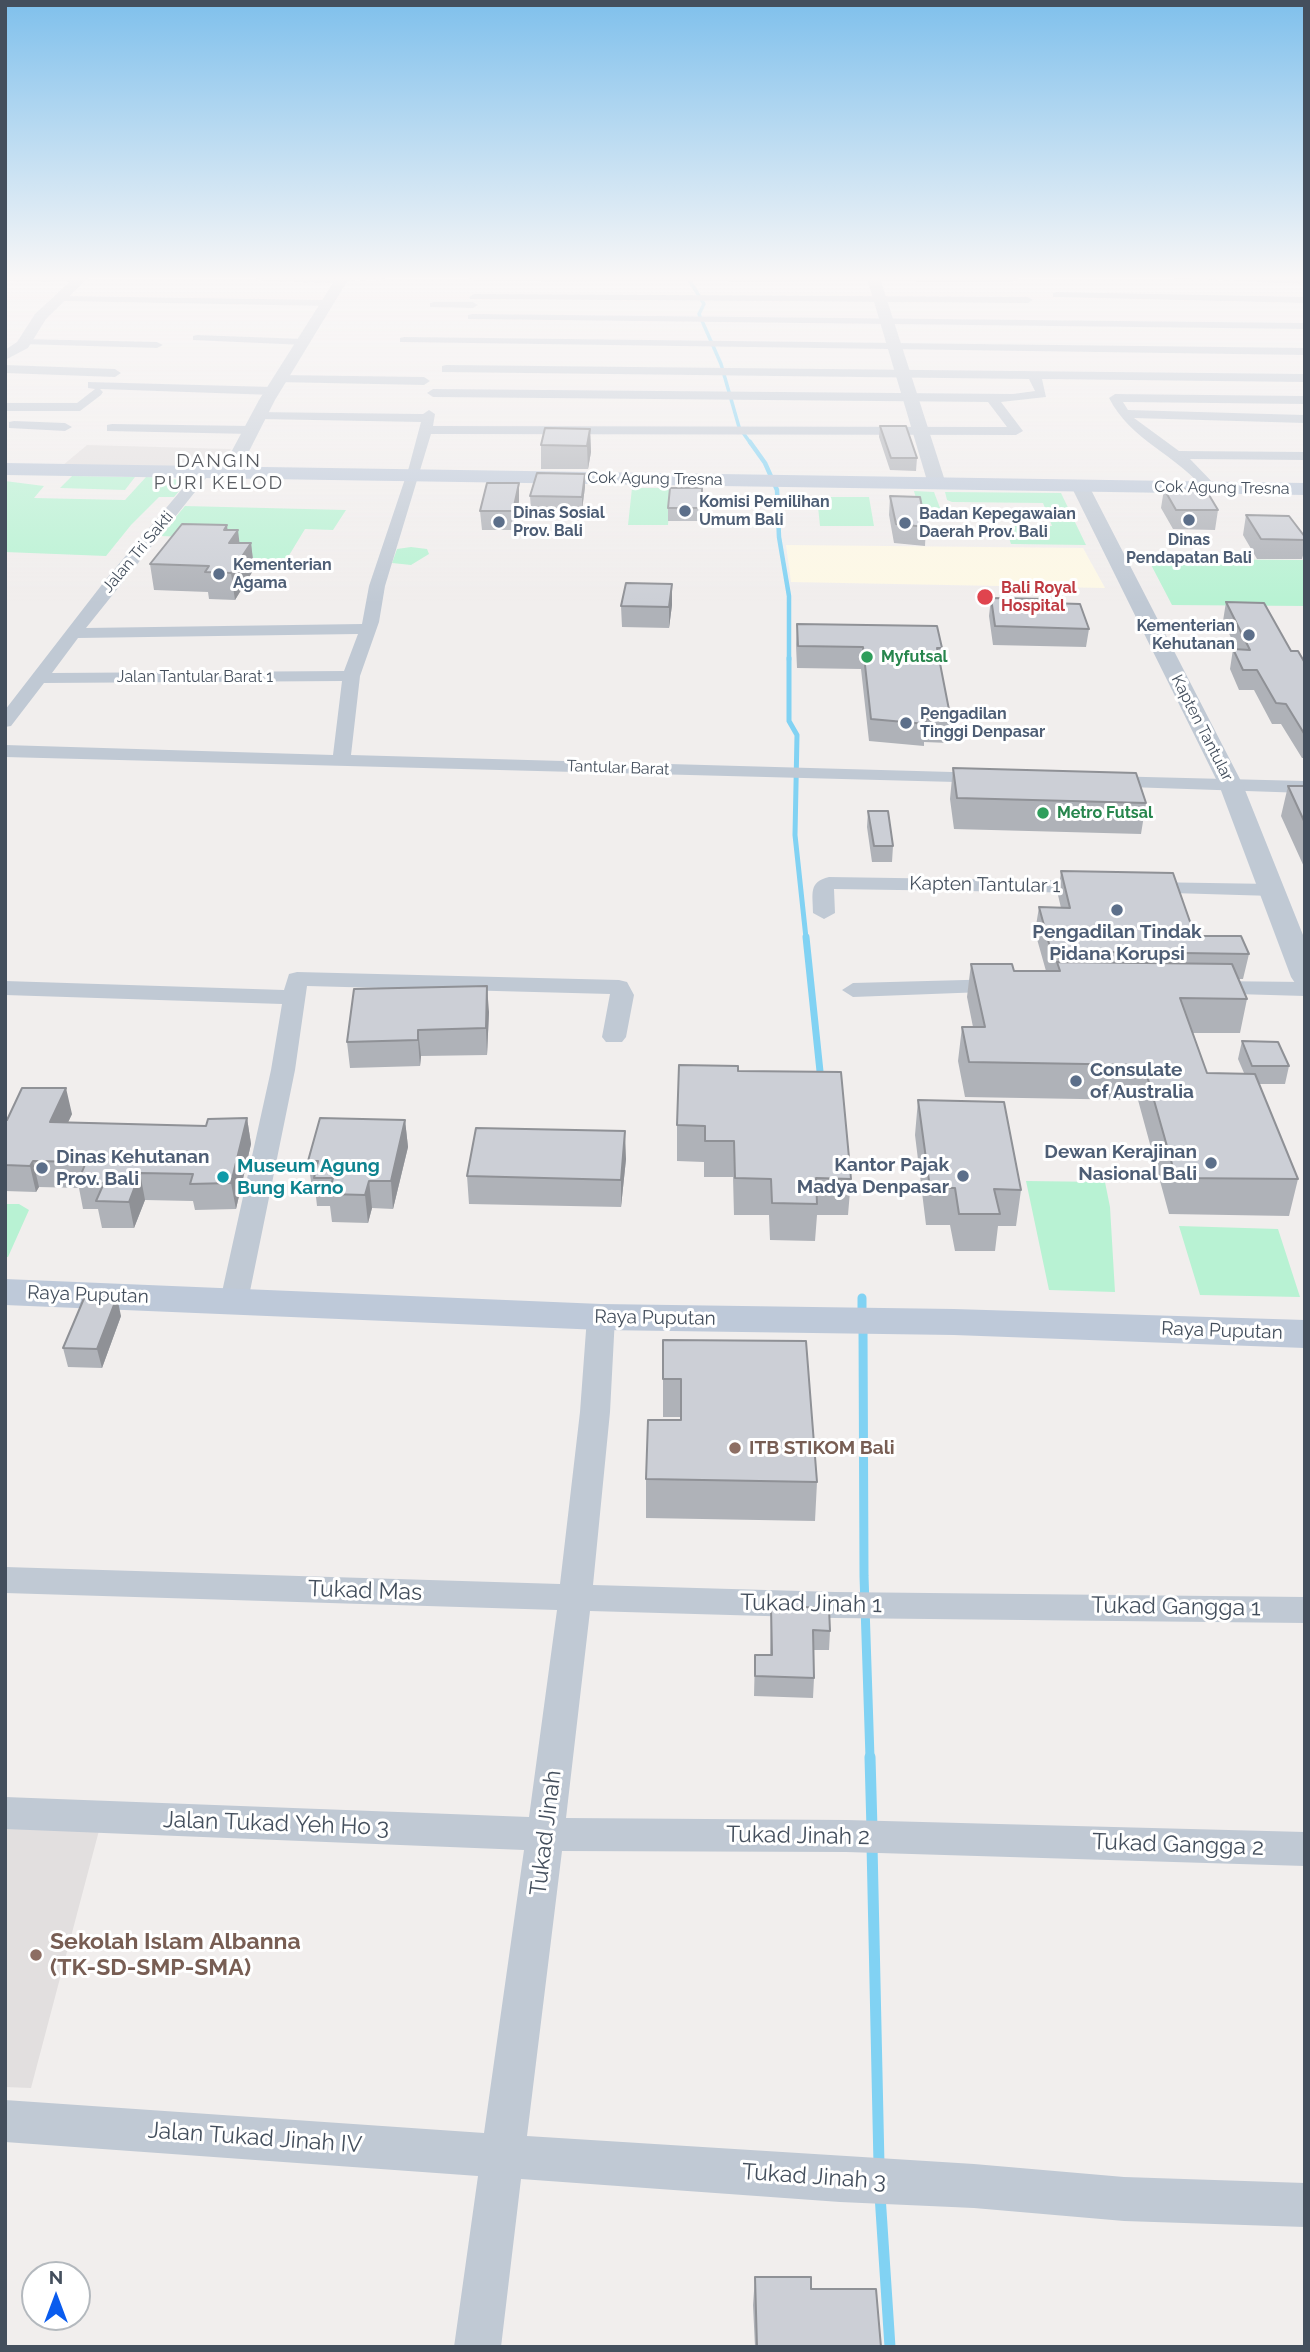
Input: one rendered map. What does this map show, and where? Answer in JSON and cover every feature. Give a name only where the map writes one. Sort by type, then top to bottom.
[{"type":"main road","name":"Cok Agung Tresna","points":[[5,469],[1305,489]]},
{"type":"main road","name":"Raya Puputan","points":[[5,1292],[601,1317],[867,1321],[1305,1334]]},
{"type":"street","points":[[5,407],[79,407],[94,389],[119,385]]},
{"type":"street","points":[[135,385],[184,388],[265,405],[511,435],[713,430],[1016,431],[992,398]]},
{"type":"street","points":[[184,388],[188,385]]},
{"type":"street","points":[[229,473],[278,385]]},
{"type":"street","points":[[112,428],[405,385]]},
{"type":"street","points":[[341,758],[346,740],[351,676],[368,629],[377,586],[414,476],[436,385]]},
{"type":"street","points":[[908,385],[937,484]]},
{"type":"street","points":[[433,393],[992,398],[1039,396],[1042,391],[1039,385]]},
{"type":"street","points":[[1211,488],[1198,471],[1179,455],[1135,426],[1115,397],[1305,400]]},
{"type":"street","points":[[153,422],[265,405]]},
{"type":"street","points":[[511,435],[515,413]]},
{"type":"street","points":[[1127,414],[1305,419]]},
{"type":"street","points":[[5,425],[65,426]]},
{"type":"street","points":[[313,429],[427,426]]},
{"type":"street","points":[[713,430],[718,449]]},
{"type":"street","points":[[1179,455],[1305,456]]},
{"type":"street","name":"Jalan Tri Sakti","points":[[74,633],[204,472]]},
{"type":"street","name":"Kapten Tantular","points":[[1080,486],[1231,785],[1264,890],[1305,977]]},
{"type":"street","points":[[5,722],[74,633],[368,629]]},
{"type":"street","name":"Jalan Tantular Barat 1","points":[[38,678],[351,676]]},
{"type":"street","name":"Tantular Barat","points":[[5,751],[341,758],[1009,780]]},
{"type":"street","points":[[1092,782],[1305,788]]},
{"type":"street","name":"Kapten Tantular 1","points":[[824,913],[823,886],[906,883],[1264,890]]},
{"type":"street","points":[[853,990],[1020,986]]},
{"type":"street","points":[[5,988],[619,987],[622,995],[614,1037]]},
{"type":"street","points":[[234,1301],[296,988]]},
{"type":"street","points":[[1183,988],[1305,989]]},
{"type":"street","name":"Tukad Jinah","points":[[477,2347],[575,1597],[597,1399],[601,1317]]},
{"type":"street","name":"Tukad Mas","points":[[5,1580],[575,1597]]},
{"type":"street","name":"Tukad Jinah 1","points":[[575,1597],[835,1605],[1047,1605]]},
{"type":"street","name":"Tukad Gangga 1","points":[[1047,1605],[1305,1610]]},
{"type":"street","name":"Jalan Tukad Yeh Ho 3","points":[[5,1813],[546,1834]]},
{"type":"street","name":"Tukad Jinah 2","points":[[546,1834],[846,1836],[1050,1842]]},
{"type":"street","name":"Tukad Gangga 2","points":[[1050,1842],[1305,1849]]},
{"type":"street","name":"Jalan Tukad Jinah IV","points":[[5,2121],[504,2155]]},
{"type":"street","name":"Tukad Jinah 3","points":[[504,2155],[840,2180],[974,2186],[1124,2199],[1305,2205]]},
{"type":"shaded area","points":[[87,445],[231,449],[223,464],[216,466],[62,466]]},
{"type":"shaded area","points":[[786,545],[1083,548],[1105,588],[791,582]]},
{"type":"shaded area","name":"Sekolah Islam Albanna (TK-SD-SMP-SMA)","points":[[5,1819],[101,1823],[31,2088],[5,2087]]},
{"type":"green space","points":[[72,476],[135,477],[125,490],[60,488]]},
{"type":"green space","points":[[146,477],[171,478],[186,483],[174,497],[159,497],[131,525],[106,556],[5,552],[5,481],[44,486],[34,498],[125,500]]},
{"type":"green space","points":[[632,488],[671,488],[668,525],[628,525]]},
{"type":"green space","points":[[914,491],[934,492],[945,521],[922,520]]},
{"type":"green space","points":[[945,492],[1061,493],[1086,545],[1011,544],[1005,526],[1052,526],[1043,503],[952,502],[947,500]]},
{"type":"green space","points":[[817,497],[869,497],[874,526],[820,526]]},
{"type":"green space","points":[[185,506],[346,510],[333,530],[305,529],[285,562],[293,563],[285,569],[255,567],[257,563],[230,551],[219,538],[160,536]]},
{"type":"green space","points":[[397,549],[427,549],[429,554],[411,565],[392,563]]},
{"type":"green space","points":[[1148,559],[1305,560],[1305,606],[1172,605]]},
{"type":"green space","points":[[1026,1181],[1105,1182],[1110,1207],[1115,1292],[1049,1290]]},
{"type":"green space","points":[[5,1204],[19,1204],[29,1210],[8,1257],[5,1257]]},
{"type":"green space","points":[[1179,1226],[1278,1229],[1300,1297],[1200,1295]]},
{"type":"building","points":[[880,426],[906,426],[917,458],[891,458]]},
{"type":"building","points":[[545,428],[590,429],[587,446],[541,445]]},
{"type":"building","points":[[537,473],[585,474],[582,497],[530,496]]},
{"type":"building","points":[[487,483],[519,483],[513,511],[480,511]]},
{"type":"building","points":[[670,488],[702,488],[702,508],[668,508]]},
{"type":"building","points":[[1164,489],[1206,490],[1218,510],[1176,510]]},
{"type":"building","points":[[890,496],[920,497],[926,527],[896,524]]},
{"type":"building","points":[[1246,515],[1289,516],[1305,540],[1261,539]]},
{"type":"building","points":[[182,524],[227,525],[224,530],[238,530],[229,543],[251,543],[231,573],[205,572],[209,566],[150,564]]},
{"type":"building","points":[[626,583],[672,584],[669,607],[621,606]]},
{"type":"building","points":[[991,598],[1048,599],[1048,603],[1080,604],[1089,629],[995,626]]},
{"type":"building","points":[[1226,602],[1264,603],[1291,651],[1298,651],[1305,663],[1305,735],[1286,704],[1276,703],[1257,670],[1243,670],[1233,649],[1250,650]]},
{"type":"building","points":[[797,624],[937,626],[942,648],[937,648],[951,720],[925,719],[926,724],[871,719],[863,647],[798,646]]},
{"type":"building","points":[[953,768],[1136,773],[1146,803],[957,798]]},
{"type":"building","points":[[1288,786],[1305,786],[1305,823]]},
{"type":"building","points":[[868,811],[888,811],[893,846],[874,846]]},
{"type":"building","points":[[1061,871],[1173,873],[1195,936],[1241,936],[1249,954],[1051,951],[1039,907],[1070,908]]},
{"type":"building","points":[[1057,962],[1232,964],[1247,999],[1180,998],[1207,1073],[1255,1074],[1298,1179],[1176,1178],[1144,1065],[969,1062],[962,1027],[985,1027],[971,964],[1012,964],[1014,971],[1060,971]]},
{"type":"building","points":[[487,986],[486,1028],[418,1030],[418,1040],[347,1042],[354,989]]},
{"type":"building","points":[[1242,1041],[1278,1042],[1289,1066],[1252,1066]]},
{"type":"building","points":[[679,1065],[738,1066],[738,1071],[841,1072],[851,1179],[816,1178],[817,1204],[772,1203],[771,1179],[735,1178],[734,1141],[705,1141],[705,1126],[677,1125]]},
{"type":"building","points":[[22,1088],[66,1088],[50,1122],[206,1126],[208,1119],[247,1118],[231,1183],[190,1184],[193,1174],[140,1173],[129,1202],[96,1201],[104,1183],[78,1182],[86,1162],[33,1161],[30,1166],[5,1165],[5,1120]]},
{"type":"building","points":[[918,1100],[1004,1102],[1021,1190],[994,1189],[1000,1214],[959,1214],[955,1188],[930,1188]]},
{"type":"building","points":[[320,1118],[405,1120],[391,1181],[369,1181],[365,1195],[329,1194],[333,1178],[314,1178],[318,1161],[308,1161]]},
{"type":"building","points":[[476,1128],[625,1131],[621,1180],[467,1176]]},
{"type":"building","points":[[85,1296],[117,1297],[97,1349],[63,1348]]},
{"type":"building","name":"ITB STIKOM Bali","points":[[663,1340],[806,1341],[817,1482],[646,1479],[648,1420],[681,1420],[681,1379],[663,1379]]},
{"type":"building","points":[[771,1606],[829,1608],[830,1631],[813,1630],[814,1678],[755,1676],[755,1655],[772,1655]]},
{"type":"building","points":[[755,2277],[811,2277],[811,2289],[876,2289],[881,2347],[757,2347]]},
{"type":"waterway","points":[[727,385],[739,427],[751,444]]},
{"type":"waterway","points":[[750,442],[765,463],[777,490],[779,537],[789,596],[789,721],[797,735],[795,835],[806,938]]},
{"type":"waterway","points":[[806,937],[821,1081]]},
{"type":"waterway","points":[[862,1298],[862,1315]]},
{"type":"waterway","points":[[863,1327],[864,1576],[870,1758]]},
{"type":"waterway","points":[[870,1757],[872,1829]]},
{"type":"waterway","points":[[872,1845],[879,2165]]},
{"type":"waterway","points":[[880,2195],[890,2347]]},
{"type":"place","name":"Komisi Pemilihan Umum Bali","points":[[685,511]]},
{"type":"place","name":"Dinas Pendapatan Bali","points":[[1189,520]]},
{"type":"place","name":"Dinas Sosial Prov. Bali","points":[[499,522]]},
{"type":"place","name":"Badan Kepegawaian Daerah Prov. Bali","points":[[905,523]]},
{"type":"place","name":"Kementerian Agama","points":[[219,574]]},
{"type":"place","name":"Bali Royal Hospital","points":[[985,597]]},
{"type":"place","name":"Kementerian Kehutanan","points":[[1249,635]]},
{"type":"place","name":"Myfutsal","points":[[867,657]]},
{"type":"place","name":"Pengadilan Tinggi Denpasar","points":[[906,723]]},
{"type":"place","name":"Metro Futsal","points":[[1043,813]]},
{"type":"place","name":"Pengadilan Tindak Pidana Korupsi","points":[[1117,910]]},
{"type":"place","name":"Consulate of Australia","points":[[1076,1081]]},
{"type":"place","name":"Dewan Kerajinan Nasional Bali","points":[[1211,1163]]},
{"type":"place","name":"Dinas Kehutanan Prov. Bali","points":[[42,1168]]},
{"type":"place","name":"Kantor Pajak Madya Denpasar","points":[[963,1176]]},
{"type":"place","name":"Museum Agung Bung Karno","points":[[223,1177]]},
{"type":"place","name":"ITB STIKOM Bali","points":[[735,1448]]},
{"type":"place","name":"Sekolah Islam Albanna (TK-SD-SMP-SMA)","points":[[36,1955]]},
{"type":"district","name":"DANGIN PURI KELOD","points":[[219,472]]}]
